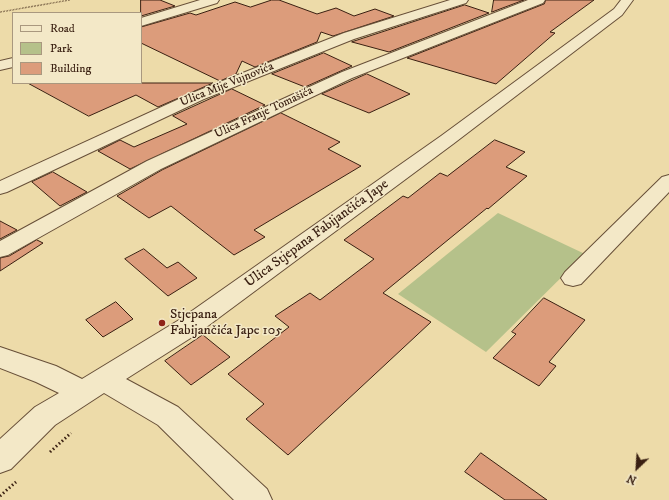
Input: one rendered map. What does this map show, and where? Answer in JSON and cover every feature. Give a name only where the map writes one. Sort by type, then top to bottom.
[{"type":"street","points":[[142,22],[213,0]]},
{"type":"street","name":"Ulica Mije Vujnovića","points":[[0,188],[198,96],[349,36],[462,0]]},
{"type":"street","name":"Ulica Franje Tomašića","points":[[0,250],[154,165],[318,88],[347,75],[539,0]]},
{"type":"street","name":"Ulica Stjepana Fabijančića Jape","points":[[0,459],[45,416],[188,327],[441,145],[618,12],[627,0]]},
{"type":"street","points":[[0,66],[12,62]]},
{"type":"street","points":[[573,278],[669,181]]},
{"type":"street","points":[[0,357],[46,374],[93,386],[168,416],[256,500]]},
{"type":"path","points":[[0,12],[70,0]]},
{"type":"green space","points":[[498,213],[585,254],[486,352],[398,294]]},
{"type":"building","points":[[141,0],[160,0],[175,6],[142,16]]},
{"type":"building","points":[[272,0],[279,0],[317,14],[336,8],[354,16],[375,9],[394,16],[333,36],[321,32],[317,42],[255,67],[242,61],[236,74],[220,81],[142,43],[142,27],[190,13],[196,15],[235,2],[250,7]]},
{"type":"building","points":[[494,0],[524,0],[492,12]]},
{"type":"building","points":[[546,0],[594,0],[550,32],[555,33],[496,84],[407,58],[544,4]]},
{"type":"building","points":[[465,5],[489,13],[389,52],[352,42]]},
{"type":"building","points":[[324,53],[352,66],[305,87],[272,74]]},
{"type":"building","points":[[367,74],[410,94],[369,113],[322,94]]},
{"type":"building","points":[[213,83],[158,107],[136,95],[89,116],[30,84]]},
{"type":"building","points":[[232,89],[265,105],[130,169],[98,151],[120,140],[134,147],[187,124],[173,116]]},
{"type":"building","points":[[281,113],[340,142],[328,149],[361,166],[254,230],[265,237],[234,255],[171,206],[149,218],[117,196],[162,170]]},
{"type":"building","points":[[495,140],[525,152],[506,167],[527,176],[383,293],[431,322],[288,455],[246,419],[264,404],[228,374],[289,327],[275,316],[310,293],[320,300],[374,259],[344,240],[403,196],[408,198],[440,173],[447,176]]},
{"type":"building","points":[[53,172],[87,192],[60,206],[32,182]]},
{"type":"building","points":[[0,221],[17,230],[0,239]]},
{"type":"building","points":[[37,240],[43,243],[0,271],[0,258],[9,256]]},
{"type":"building","points":[[144,249],[167,268],[178,262],[197,278],[168,296],[125,259]]},
{"type":"building","points":[[544,298],[585,320],[549,362],[556,366],[539,386],[493,358],[516,334],[512,332]]},
{"type":"building","points":[[116,302],[133,319],[103,337],[86,320]]},
{"type":"building","points":[[203,335],[230,357],[191,385],[165,361]]},
{"type":"building","points":[[481,453],[547,500],[505,500],[465,472]]},
{"type":"place","name":"Stjepana Fabijančića Jape 105","points":[[162,323]]}]
